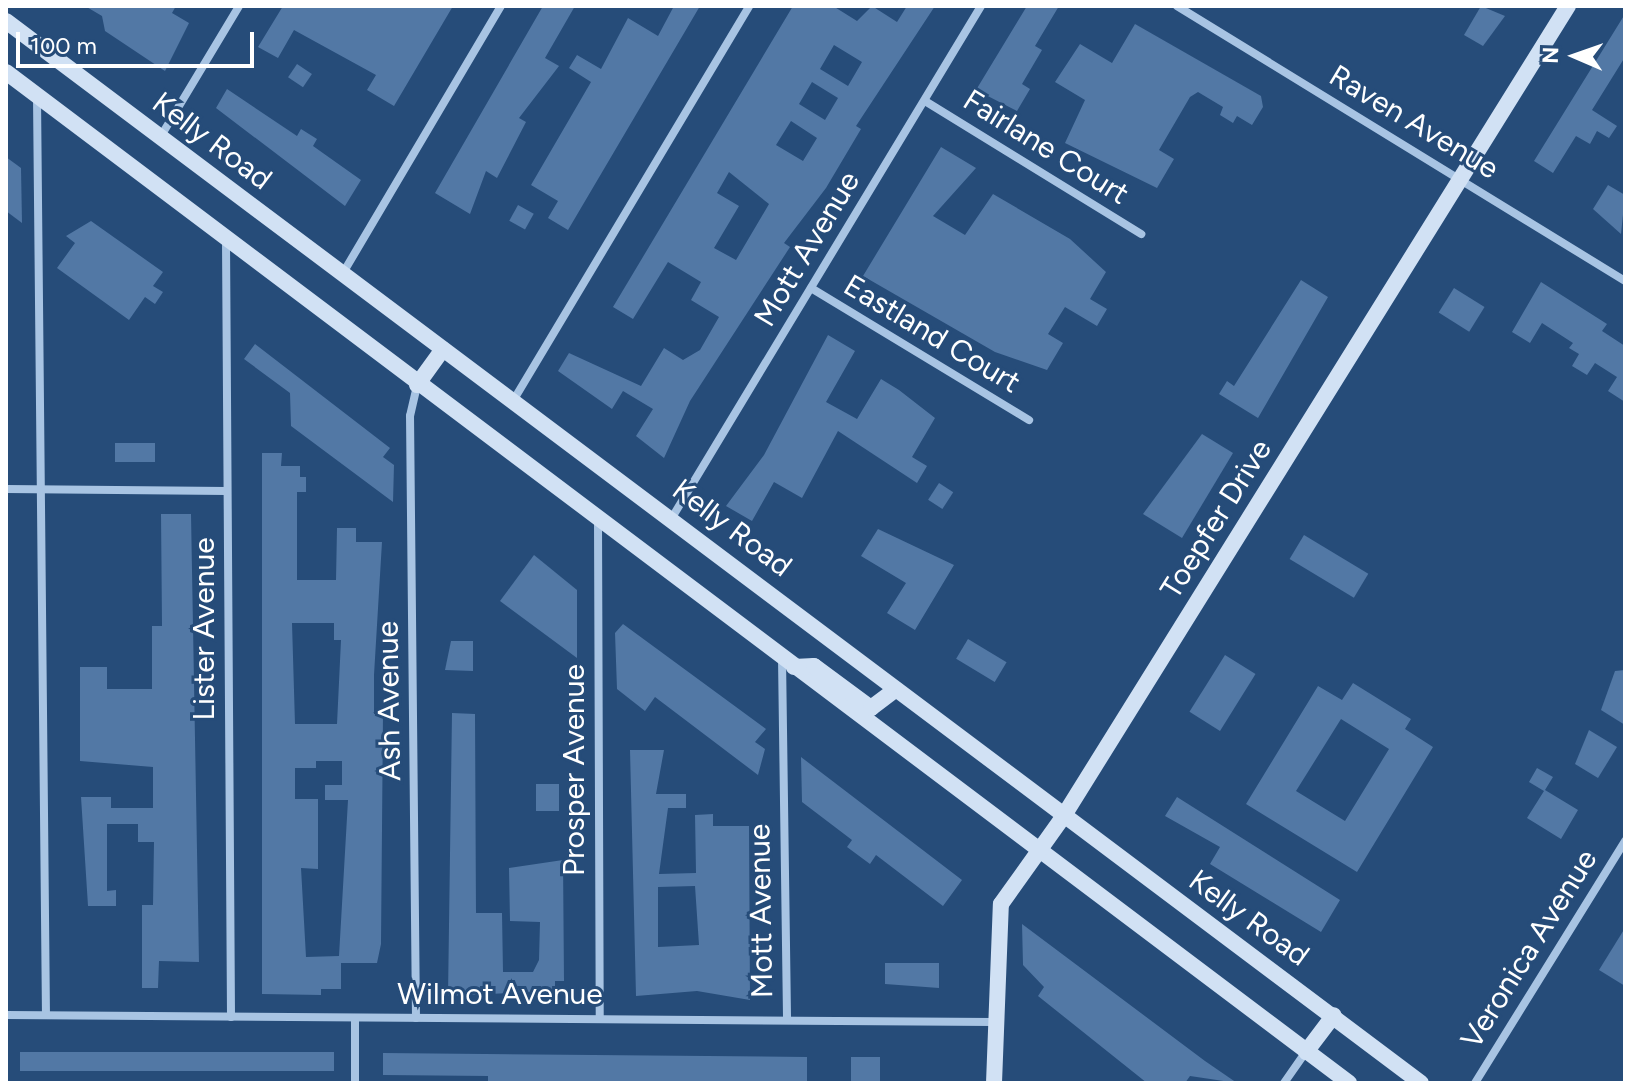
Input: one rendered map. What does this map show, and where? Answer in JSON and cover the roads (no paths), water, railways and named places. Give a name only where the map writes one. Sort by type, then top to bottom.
[{"type":"street","points":[[160,137],[239,6]]},
{"type":"street","points":[[343,273],[501,6]]},
{"type":"street","points":[[513,402],[749,6]]},
{"type":"street","name":"Mott Avenue","points":[[673,516],[981,6]]},
{"type":"street","name":"Raven Avenue","points":[[1177,6],[1625,281]]},
{"type":"street","name":"Toepfer Drive","points":[[994,1083],[993,1022],[1001,904],[1063,817],[1568,6]]},
{"type":"street","name":"Kelly Road","points":[[6,21],[513,402],[673,516],[1063,817],[1334,1015],[1421,1083]]},
{"type":"street","points":[[6,72],[1037,852],[1349,1083]]},
{"type":"street","points":[[37,97],[46,1015]]},
{"type":"street","name":"Fairlane Court","points":[[925,101],[1141,234]]},
{"type":"street","name":"Lister Avenue","points":[[226,241],[231,1017]]},
{"type":"street","name":"Eastland Court","points":[[811,288],[1029,420]]},
{"type":"street","points":[[417,385],[443,349]]},
{"type":"street","name":"Ash Avenue","points":[[416,1018],[410,416],[417,385]]},
{"type":"street","points":[[6,489],[227,491]]},
{"type":"street","name":"Prosper Avenue","points":[[598,521],[600,1018]]},
{"type":"street","points":[[788,662],[814,666],[871,708],[896,689]]},
{"type":"street","name":"Mott Avenue","points":[[787,1019],[788,662]]},
{"type":"street","name":"Veronica Avenue","points":[[1475,1083],[1625,841]]},
{"type":"street","name":"Wilmot Avenue","points":[[6,1015],[993,1022]]},
{"type":"street","points":[[1284,1083],[1334,1015]]},
{"type":"street","points":[[355,1018],[355,1083]]}]
